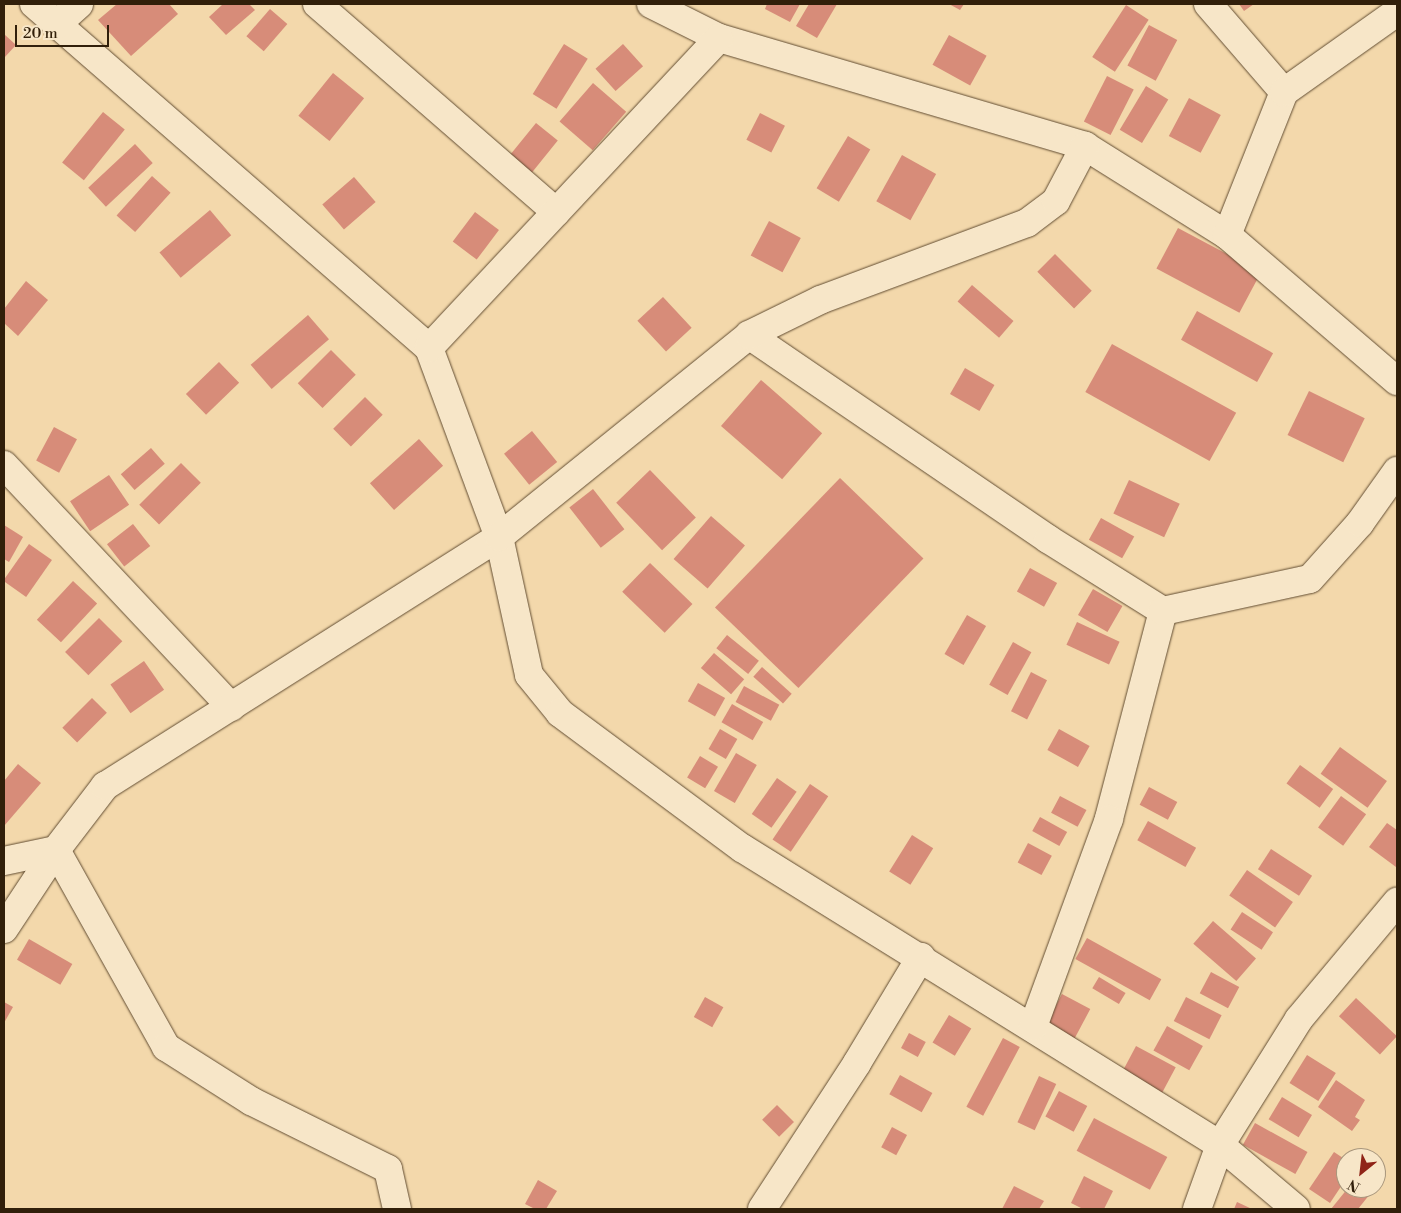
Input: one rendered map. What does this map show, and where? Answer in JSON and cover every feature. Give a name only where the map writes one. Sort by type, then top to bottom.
[{"type":"street","points":[[34,4],[429,348],[500,537],[529,674],[560,713],[742,848],[1220,1145],[1296,1209]]},
{"type":"street","points":[[56,25],[79,4]]},
{"type":"street","points":[[317,4],[556,212]]},
{"type":"street","points":[[651,4],[719,38],[1085,146],[1227,235],[1397,381]]},
{"type":"street","points":[[1208,4],[1284,92]]},
{"type":"street","points":[[1227,235],[1284,92],[1397,12]]},
{"type":"street","points":[[429,348],[719,38]]},
{"type":"street","points":[[4,929],[56,850],[105,786],[500,537],[749,335],[820,300],[1027,223],[1056,201],[1085,146]]},
{"type":"street","points":[[749,335],[1048,538],[1163,611],[1310,579],[1360,523],[1397,471]]},
{"type":"street","points":[[4,465],[231,707]]},
{"type":"street","points":[[1033,1028],[1109,819],[1163,611]]},
{"type":"street","points":[[4,861],[56,850]]},
{"type":"street","points":[[56,850],[166,1047],[251,1100],[388,1169],[397,1209]]},
{"type":"street","points":[[1197,1209],[1220,1145],[1298,1019],[1397,902]]},
{"type":"street","points":[[762,1209],[857,1063],[921,958]]},
{"type":"building","points":[[117,4],[169,4],[178,14],[131,56],[98,20]]},
{"type":"building","points":[[223,4],[249,4],[255,10],[226,35],[209,17]]},
{"type":"building","points":[[767,4],[800,4],[790,22],[765,9]]},
{"type":"building","points":[[809,4],[837,4],[817,38],[796,26]]},
{"type":"building","points":[[949,4],[964,4],[960,10]]},
{"type":"building","points":[[1239,4],[1254,4],[1244,11]]},
{"type":"building","points":[[1126,5],[1149,20],[1115,72],[1092,57]]},
{"type":"building","points":[[270,9],[287,24],[264,51],[246,36]]},
{"type":"building","points":[[1149,25],[1177,40],[1156,81],[1127,66]]},
{"type":"building","points":[[4,34],[16,45],[4,58]]},
{"type":"building","points":[[949,35],[987,56],[970,86],[933,65]]},
{"type":"building","points":[[564,44],[588,59],[556,109],[533,94]]},
{"type":"building","points":[[623,44],[643,66],[616,91],[596,69]]},
{"type":"building","points":[[333,73],[364,98],[329,141],[298,116]]},
{"type":"building","points":[[1107,76],[1134,90],[1111,135],[1084,121]]},
{"type":"building","points":[[593,83],[626,112],[593,150],[560,121]]},
{"type":"building","points":[[1146,86],[1168,99],[1142,143],[1120,130]]},
{"type":"building","points":[[1189,98],[1221,115],[1201,153],[1169,136]]},
{"type":"building","points":[[103,112],[125,130],[84,180],[62,163]]},
{"type":"building","points":[[760,113],[785,126],[771,152],[746,140]]},
{"type":"building","points":[[536,123],[558,141],[532,172],[510,155]]},
{"type":"building","points":[[848,136],[870,149],[839,202],[817,188]]},
{"type":"building","points":[[135,144],[153,163],[106,207],[88,188]]},
{"type":"building","points":[[902,155],[936,174],[910,220],[876,201]]},
{"type":"building","points":[[152,176],[171,193],[135,232],[117,215]]},
{"type":"building","points":[[354,177],[376,202],[344,229],[322,205]]},
{"type":"building","points":[[210,210],[231,235],[181,278],[159,252]]},
{"type":"building","points":[[475,212],[499,230],[477,260],[453,242]]},
{"type":"building","points":[[769,221],[801,238],[782,272],[751,255]]},
{"type":"building","points":[[1178,228],[1261,272],[1239,313],[1156,269]]},
{"type":"building","points":[[1055,254],[1092,291],[1074,308],[1037,272]]},
{"type":"building","points":[[26,281],[48,300],[18,336],[4,323],[4,309]]},
{"type":"building","points":[[972,285],[1014,321],[999,338],[958,302]]},
{"type":"building","points":[[663,297],[692,328],[666,352],[637,321]]},
{"type":"building","points":[[1197,311],[1273,353],[1257,382],[1181,340]]},
{"type":"building","points":[[308,315],[329,339],[272,389],[251,365]]},
{"type":"building","points":[[1112,344],[1236,413],[1210,461],[1085,392]]},
{"type":"building","points":[[331,350],[356,375],[323,408],[298,383]]},
{"type":"building","points":[[219,362],[239,383],[206,415],[186,394]]},
{"type":"building","points":[[965,368],[994,385],[979,411],[950,394]]},
{"type":"building","points":[[761,380],[822,433],[782,479],[721,426]]},
{"type":"building","points":[[1309,391],[1365,418],[1343,462],[1288,435]]},
{"type":"building","points":[[365,397],[383,415],[351,446],[333,429]]},
{"type":"building","points":[[54,427],[77,439],[59,473],[36,461]]},
{"type":"building","points":[[532,431],[557,462],[529,485],[504,454]]},
{"type":"building","points":[[419,439],[443,466],[394,510],[370,483]]},
{"type":"building","points":[[151,448],[165,464],[135,490],[121,474]]},
{"type":"building","points":[[181,463],[201,483],[159,525],[139,505]]},
{"type":"building","points":[[650,470],[696,517],[662,550],[616,503]]},
{"type":"building","points":[[109,475],[129,505],[90,531],[70,501]]},
{"type":"building","points":[[840,478],[923,559],[798,688],[715,607]]},
{"type":"building","points":[[1129,480],[1180,504],[1164,537],[1113,514]]},
{"type":"building","points":[[593,489],[624,529],[601,548],[569,507]]},
{"type":"building","points":[[711,516],[745,546],[708,589],[674,559]]},
{"type":"building","points":[[1101,518],[1134,536],[1122,558],[1089,540]]},
{"type":"building","points":[[133,524],[150,546],[124,566],[107,544]]},
{"type":"building","points":[[4,525],[23,537],[9,562],[4,559]]},
{"type":"building","points":[[29,544],[52,560],[26,597],[4,580]]},
{"type":"building","points":[[650,563],[692,604],[665,633],[622,592]]},
{"type":"building","points":[[1030,568],[1057,583],[1044,607],[1017,592]]},
{"type":"building","points":[[73,581],[97,604],[61,642],[37,620]]},
{"type":"building","points":[[1093,589],[1122,606],[1107,632],[1078,615]]},
{"type":"building","points":[[967,615],[986,626],[964,665],[944,654]]},
{"type":"building","points":[[99,618],[122,641],[88,675],[65,652]]},
{"type":"building","points":[[1077,622],[1120,642],[1109,665],[1066,645]]},
{"type":"building","points":[[727,635],[759,661],[748,674],[716,648]]},
{"type":"building","points":[[1013,642],[1031,652],[1008,695],[989,685]]},
{"type":"building","points":[[714,653],[744,679],[731,694],[701,668]]},
{"type":"building","points":[[144,661],[164,690],[130,713],[110,685]]},
{"type":"building","points":[[762,667],[792,694],[783,703],[753,677]]},
{"type":"building","points":[[1031,672],[1047,680],[1027,719],[1011,711]]},
{"type":"building","points":[[698,683],[725,698],[715,716],[688,701]]},
{"type":"building","points":[[744,686],[779,705],[771,721],[736,702]]},
{"type":"building","points":[[92,698],[107,713],[77,743],[62,728]]},
{"type":"building","points":[[732,704],[763,722],[753,740],[722,722]]},
{"type":"building","points":[[720,729],[737,739],[726,759],[708,749]]},
{"type":"building","points":[[1059,729],[1090,746],[1078,767],[1047,750]]},
{"type":"building","points":[[1340,747],[1387,781],[1368,808],[1321,774]]},
{"type":"building","points":[[736,753],[757,765],[735,803],[714,791]]},
{"type":"building","points":[[700,756],[718,767],[705,788],[687,777]]},
{"type":"building","points":[[18,764],[41,783],[4,826],[4,781]]},
{"type":"building","points":[[1300,765],[1333,789],[1320,808],[1286,784]]},
{"type":"building","points":[[777,778],[797,792],[771,828],[752,814]]},
{"type":"building","points":[[810,784],[828,796],[791,852],[773,840]]},
{"type":"building","points":[[1149,787],[1177,802],[1168,820],[1140,805]]},
{"type":"building","points":[[1060,796],[1086,810],[1078,827],[1051,813]]},
{"type":"building","points":[[1341,796],[1366,814],[1343,846],[1318,828]]},
{"type":"building","points":[[1040,817],[1067,832],[1059,846],[1032,831]]},
{"type":"building","points":[[1148,821],[1196,848],[1185,867],[1137,840]]},
{"type":"building","points":[[1387,823],[1397,830],[1396,867],[1369,847]]},
{"type":"building","points":[[912,835],[933,848],[910,885],[889,871]]},
{"type":"building","points":[[1028,843],[1052,856],[1042,875],[1018,862]]},
{"type":"building","points":[[1271,849],[1312,876],[1299,896],[1258,869]]},
{"type":"building","points":[[1247,870],[1293,902],[1275,928],[1229,895]]},
{"type":"building","points":[[1242,912],[1273,932],[1262,950],[1231,930]]},
{"type":"building","points":[[1213,921],[1256,958],[1236,981],[1193,944]]},
{"type":"building","points":[[1087,938],[1161,979],[1150,1000],[1075,959]]},
{"type":"building","points":[[29,939],[72,964],[60,985],[17,960]]},
{"type":"building","points":[[1211,972],[1239,987],[1228,1008],[1200,993]]},
{"type":"building","points":[[1099,977],[1126,993],[1119,1004],[1092,988]]},
{"type":"building","points":[[1062,994],[1090,1009],[1072,1043],[1044,1028]]},
{"type":"building","points":[[705,997],[723,1007],[712,1027],[694,1017]]},
{"type":"building","points":[[1186,997],[1222,1015],[1209,1039],[1174,1021]]},
{"type":"building","points":[[1356,998],[1397,1036],[1380,1054],[1339,1016]]},
{"type":"building","points":[[4,1002],[13,1007],[4,1023]]},
{"type":"building","points":[[949,1015],[971,1028],[955,1056],[933,1042]]},
{"type":"building","points":[[1167,1026],[1203,1046],[1189,1070],[1153,1050]]},
{"type":"building","points":[[909,1033],[926,1042],[918,1057],[901,1048]]},
{"type":"building","points":[[1003,1038],[1020,1047],[983,1116],[966,1107]]},
{"type":"building","points":[[1136,1046],[1176,1067],[1159,1098],[1120,1077]]},
{"type":"building","points":[[1307,1055],[1336,1073],[1318,1101],[1290,1083]]},
{"type":"building","points":[[900,1075],[932,1093],[922,1112],[889,1094]]},
{"type":"building","points":[[1039,1076],[1056,1084],[1035,1130],[1017,1122]]},
{"type":"building","points":[[1336,1080],[1365,1100],[1355,1117],[1360,1120],[1352,1131],[1318,1107]]},
{"type":"building","points":[[1059,1091],[1087,1106],[1074,1132],[1045,1117]]},
{"type":"building","points":[[1282,1097],[1312,1115],[1299,1137],[1269,1119]]},
{"type":"building","points":[[777,1105],[794,1122],[779,1137],[762,1120]]},
{"type":"building","points":[[1094,1118],[1167,1157],[1150,1190],[1077,1151]]},
{"type":"building","points":[[1255,1123],[1307,1152],[1295,1174],[1243,1145]]},
{"type":"building","points":[[892,1127],[907,1135],[896,1155],[881,1147]]},
{"type":"building","points":[[1334,1152],[1336,1153],[1336,1194],[1330,1203],[1309,1189]]},
{"type":"building","points":[[1084,1176],[1113,1191],[1104,1209],[1083,1209],[1071,1203]]},
{"type":"building","points":[[538,1180],[557,1191],[546,1209],[535,1209],[525,1204]]},
{"type":"building","points":[[1014,1186],[1044,1201],[1039,1209],[1002,1209]]},
{"type":"building","points":[[1340,1198],[1367,1198],[1358,1209],[1331,1209]]},
{"type":"building","points":[[1237,1202],[1252,1209],[1234,1209]]}]
